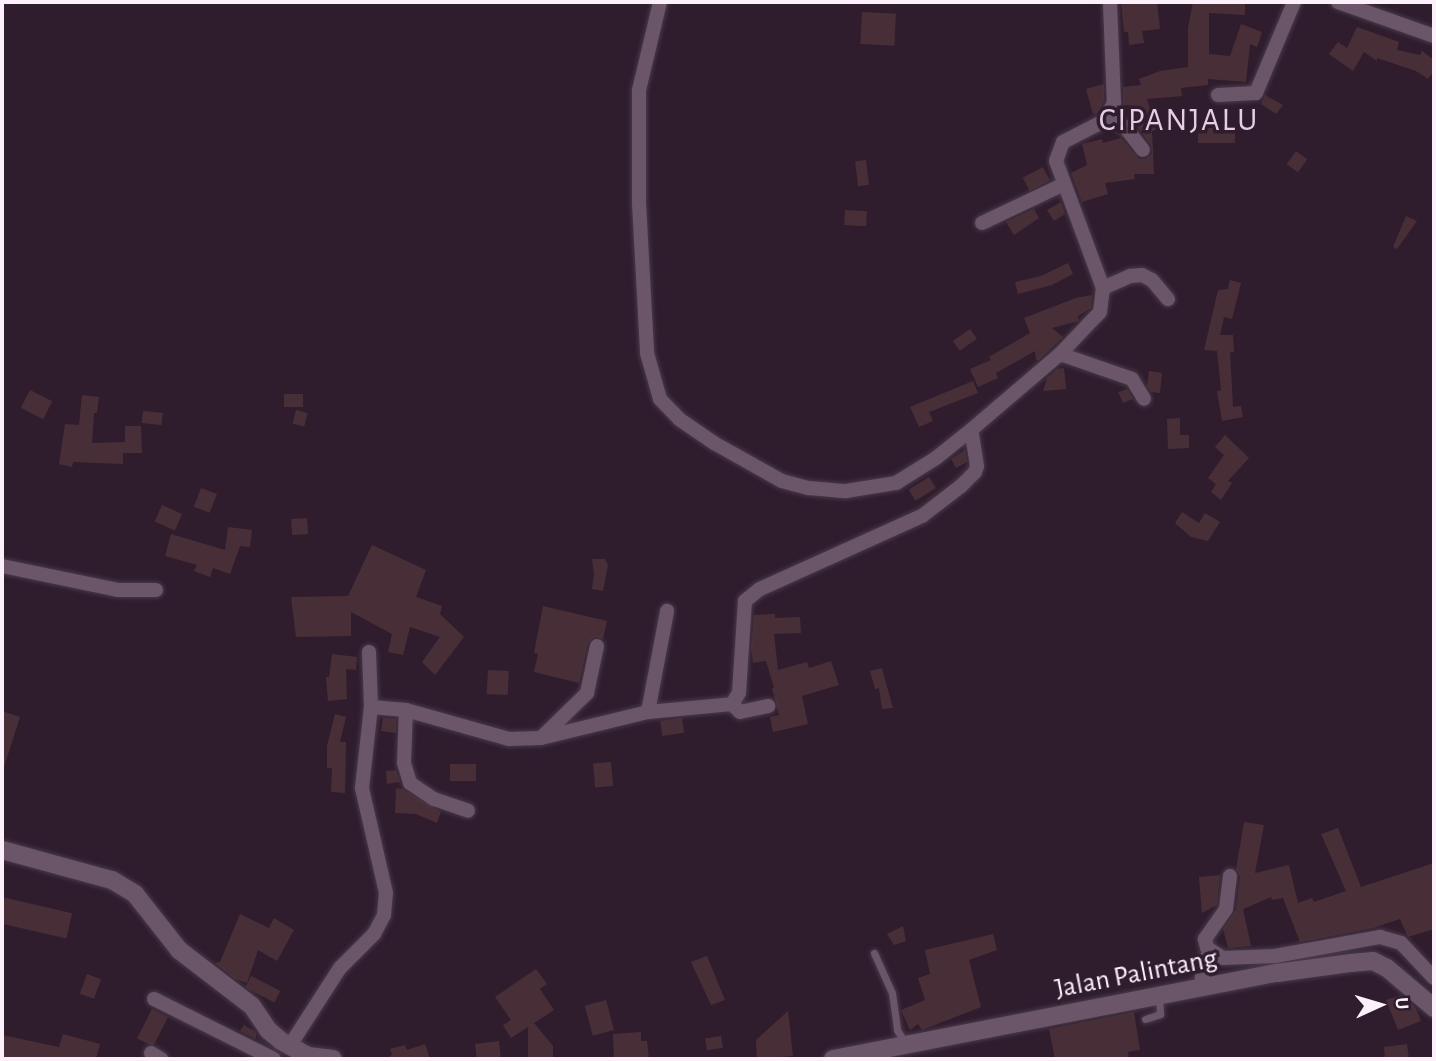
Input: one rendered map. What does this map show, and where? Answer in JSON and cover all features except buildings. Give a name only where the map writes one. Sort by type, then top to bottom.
[{"type":"street","points":[[660,2],[639,90],[639,203],[647,353],[660,399],[678,419],[774,478],[809,488],[846,491],[896,483],[936,458],[1060,354],[1100,312],[1104,288],[1056,161],[1063,142],[1107,117],[1114,103],[1110,2]]},
{"type":"street","points":[[1218,94],[1256,93],[1294,2]]},
{"type":"street","points":[[1338,2],[1434,36]]},
{"type":"street","points":[[1107,117],[1125,127],[1143,150]]},
{"type":"street","points":[[982,223],[1064,184]]},
{"type":"street","points":[[1104,288],[1129,276],[1142,275],[1152,279],[1168,299]]},
{"type":"street","points":[[1060,354],[1132,379],[1144,399]]},
{"type":"street","points":[[732,704],[739,693],[745,601],[760,589],[922,516],[975,472],[971,430]]},
{"type":"street","points":[[2,566],[118,590],[156,590]]},
{"type":"street","points":[[648,712],[667,611]]},
{"type":"street","points":[[541,738],[587,693],[597,646]]},
{"type":"street","points":[[289,1047],[340,968],[374,934],[384,915],[386,893],[362,788],[372,708],[369,652]]},
{"type":"street","points":[[732,704],[740,712],[768,706]]},
{"type":"street","points":[[372,708],[406,710],[509,739],[541,738],[648,712],[732,704]]},
{"type":"street","points":[[406,710],[404,763],[410,783],[435,799],[468,811]]},
{"type":"street","points":[[2,850],[113,880],[135,894],[178,950],[251,1006],[268,1030],[307,1057],[333,1059]]},
{"type":"street","points":[[1230,876],[1226,908],[1206,935],[1205,944],[1223,958],[1276,965],[1380,937],[1401,943],[1434,978]]},
{"type":"street","points":[[1201,988],[1204,957],[1211,951]]},
{"type":"street","name":"Jalan Palintang","points":[[834,1059],[1201,988],[1276,965],[1373,961],[1387,968],[1434,1007]]},
{"type":"street","points":[[154,999],[274,1059]]},
{"type":"lane","points":[[874,953],[894,1000],[897,1030],[907,1045]]},
{"type":"lane","points":[[1145,1019],[1160,1014],[1159,996]]},
{"type":"district","name":"CIPANJALU","points":[[1179,120]]}]
